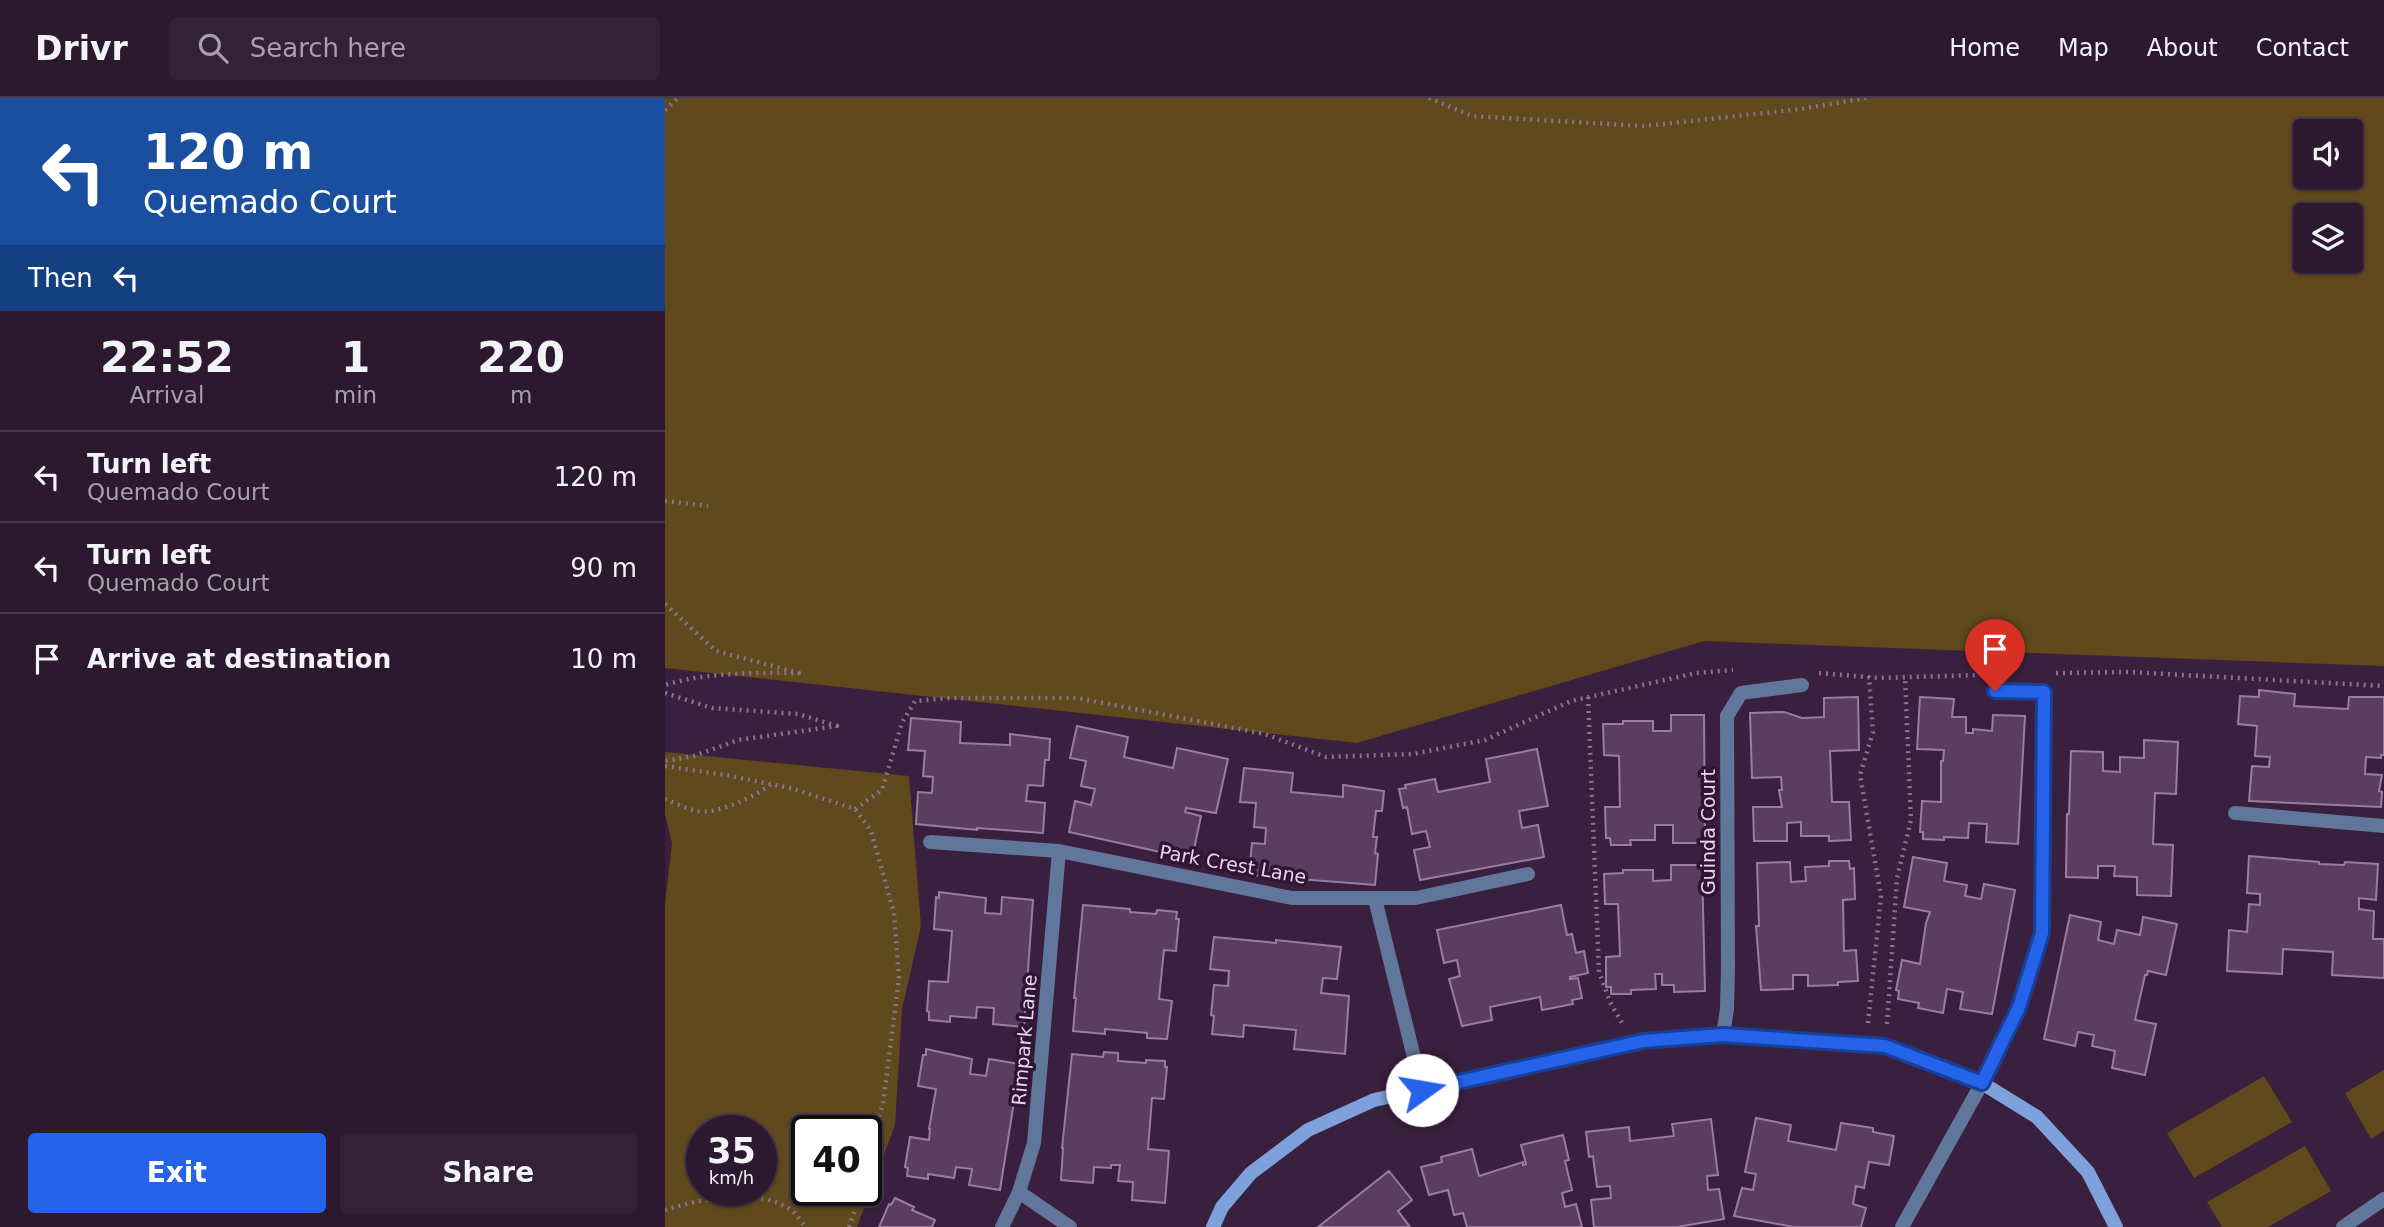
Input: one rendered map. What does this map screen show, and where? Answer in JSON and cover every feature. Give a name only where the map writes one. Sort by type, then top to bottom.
[{"type":"street","name":"Guinda Court","points":[[1723,1035],[1728,967],[1727,716],[1741,693],[1802,685]]},
{"type":"street","points":[[1902,1227],[1982,1083],[2019,1007],[2042,933],[2044,692],[1995,691]]},
{"type":"street","points":[[2235,813],[2384,826]]},
{"type":"street","name":"Park Crest Lane","points":[[930,842],[1059,851],[1292,898],[1416,898],[1528,874]]},
{"type":"street","name":"Rimpark Lane","points":[[1002,1227],[1019,1192],[1034,1143],[1059,851]]},
{"type":"street","points":[[1375,899],[1422,1090]]},
{"type":"street","points":[[1213,1227],[1222,1207],[1251,1173],[1308,1130],[1374,1100],[1643,1041],[1723,1035],[1885,1046],[1982,1083],[2037,1116],[2088,1172],[2116,1227]]},
{"type":"street","points":[[1019,1192],[1070,1227]]},
{"type":"street","points":[[2347,1226],[2384,1199]]},
{"type":"path","points":[[665,110],[678,98]]},
{"type":"path","points":[[1429,98],[1472,116],[1644,126],[1801,109],[1866,98]]},
{"type":"path","points":[[665,502],[708,506]]},
{"type":"path","points":[[665,604],[716,651],[799,673],[687,678],[665,685]]},
{"type":"path","points":[[855,809],[883,790],[902,723],[915,701],[949,698],[1077,698],[1265,734],[1326,757],[1413,754],[1485,740],[1571,701],[1696,673],[1736,670]]},
{"type":"path","points":[[1811,672],[1905,677],[1984,675]]},
{"type":"path","points":[[2050,674],[2129,672],[2384,686]]},
{"type":"path","points":[[1865,1045],[1881,896],[1860,775],[1873,732],[1869,676]]},
{"type":"path","points":[[1885,1046],[1897,878],[1911,820],[1905,677]]},
{"type":"path","points":[[665,693],[712,708],[798,715],[837,726],[739,740],[665,764]]},
{"type":"path","points":[[1588,697],[1599,972],[1629,1044]]},
{"type":"path","points":[[665,764],[794,789],[855,809],[871,831],[894,913],[899,978],[879,1115]]},
{"type":"path","points":[[665,799],[699,812],[738,803],[759,794],[771,784]]},
{"type":"path","points":[[665,1210],[696,1201],[746,1197],[773,1202],[792,1211],[806,1227]]},
{"type":"path","points":[[849,1227],[856,1206]]},
{"type":"shaded area","points":[[665,98],[2384,98],[2384,666],[1704,641],[1357,743],[665,668]]},
{"type":"shaded area","points":[[665,752],[909,776],[921,926],[902,1009],[895,1125],[882,1160],[882,1115],[791,1115],[791,1206],[865,1206],[857,1227],[665,1227],[665,904],[672,843],[665,814]]},
{"type":"shaded area","points":[[2384,1070],[2384,1131],[2371,1139],[2345,1093]]},
{"type":"shaded area","points":[[2264,1076],[2292,1122],[2194,1178],[2167,1133]]},
{"type":"shaded area","points":[[2305,1146],[2331,1191],[2268,1227],[2222,1227],[2207,1202]]},
{"type":"building","points":[[2259,690],[2295,694],[2294,706],[2348,709],[2349,697],[2384,697],[2384,755],[2381,755],[2381,758],[2366,757],[2365,774],[2382,775],[2379,791],[2382,792],[2381,807],[2249,801],[2252,766],[2269,767],[2270,757],[2255,756],[2257,726],[2238,724],[2240,696],[2259,697]]},
{"type":"building","points":[[1858,697],[1859,750],[1830,751],[1832,802],[1849,802],[1851,840],[1829,841],[1829,836],[1801,836],[1801,822],[1787,823],[1787,841],[1754,841],[1753,807],[1782,807],[1779,790],[1782,790],[1781,777],[1752,778],[1750,713],[1784,712],[1802,718],[1824,717],[1824,698]]},
{"type":"building","points":[[1920,697],[1954,699],[1952,717],[1966,717],[1966,733],[1973,733],[1973,729],[1992,731],[1993,715],[2025,716],[2018,844],[1986,842],[1987,824],[1969,823],[1968,838],[1923,839],[1923,832],[1920,832],[1922,801],[1941,802],[1941,761],[1944,750],[1917,749]]},
{"type":"building","points":[[1671,715],[1704,715],[1705,843],[1673,843],[1673,825],[1655,825],[1655,840],[1630,840],[1631,845],[1611,845],[1610,838],[1606,838],[1605,807],[1620,807],[1619,756],[1604,755],[1603,724],[1653,721],[1653,731],[1671,731]]},
{"type":"building","points":[[911,718],[961,722],[960,743],[1010,745],[1010,734],[1050,739],[1049,760],[1045,760],[1043,786],[1028,785],[1026,801],[1045,803],[1043,833],[916,824],[918,792],[932,793],[933,777],[923,776],[925,751],[908,750]]},
{"type":"building","points":[[1077,726],[1128,737],[1124,757],[1173,768],[1177,748],[1228,759],[1216,813],[1186,808],[1185,812],[1201,816],[1192,859],[1069,832],[1075,801],[1091,805],[1095,789],[1081,786],[1086,761],[1070,758]]},
{"type":"building","points":[[2144,740],[2178,742],[2176,794],[2155,793],[2153,844],[2173,845],[2171,896],[2137,895],[2137,877],[2114,876],[2115,866],[2098,866],[2098,878],[2066,877],[2071,751],[2103,752],[2103,771],[2120,772],[2120,757],[2144,758]]},
{"type":"building","points":[[1537,749],[1548,806],[1519,811],[1522,828],[1538,825],[1544,857],[1420,880],[1414,850],[1430,847],[1426,831],[1412,834],[1407,807],[1403,808],[1399,789],[1406,788],[1405,785],[1435,779],[1438,792],[1490,782],[1486,759]]},
{"type":"building","points":[[1244,768],[1293,773],[1291,792],[1343,797],[1343,785],[1384,791],[1382,811],[1376,811],[1373,837],[1377,837],[1375,853],[1378,854],[1375,885],[1249,875],[1252,843],[1265,844],[1266,828],[1254,827],[1256,803],[1240,802]]},
{"type":"building","points":[[2249,856],[2319,864],[2378,864],[2376,900],[2359,898],[2359,909],[2374,911],[2373,939],[2384,939],[2384,978],[2332,975],[2333,952],[2283,949],[2282,974],[2227,971],[2229,930],[2247,932],[2249,904],[2260,905],[2260,894],[2247,893]]},
{"type":"building","points":[[1913,857],[1947,863],[1944,881],[1967,885],[1965,896],[1981,899],[1984,884],[2015,890],[1992,1014],[1960,1009],[1963,992],[1947,989],[1943,1013],[1918,1008],[1919,1003],[1898,999],[1899,991],[1896,990],[1902,960],[1920,964],[1930,912],[1904,907]]},
{"type":"building","points":[[1829,861],[1849,861],[1850,869],[1854,868],[1855,899],[1843,900],[1844,951],[1856,950],[1858,981],[1808,986],[1808,975],[1793,975],[1793,989],[1761,990],[1756,926],[1759,926],[1757,863],[1790,862],[1791,882],[1806,881],[1805,867],[1829,866]]},
{"type":"building","points":[[1671,865],[1702,865],[1705,991],[1674,992],[1674,985],[1662,985],[1662,974],[1655,974],[1656,989],[1631,990],[1631,994],[1611,994],[1611,987],[1606,987],[1606,957],[1620,956],[1618,904],[1605,904],[1604,874],[1623,873],[1623,870],[1653,870],[1653,881],[1671,880]]},
{"type":"building","points":[[939,892],[986,898],[985,913],[1001,914],[1002,897],[1033,900],[1024,1027],[993,1024],[994,1008],[977,1007],[976,1018],[950,1016],[950,1022],[929,1020],[929,981],[948,982],[952,931],[934,929],[936,897],[939,898]]},
{"type":"building","points":[[1083,905],[1156,914],[1157,910],[1177,912],[1176,919],[1179,919],[1176,951],[1164,950],[1159,999],[1172,1001],[1167,1039],[1147,1038],[1147,1033],[1105,1029],[1105,1034],[1073,1031]]},
{"type":"building","points":[[1561,905],[1567,935],[1572,934],[1576,953],[1584,951],[1588,973],[1570,977],[1578,978],[1582,998],[1572,1000],[1573,1004],[1542,1010],[1540,997],[1490,1007],[1492,1020],[1462,1026],[1449,979],[1460,976],[1457,960],[1444,963],[1437,930]]},
{"type":"building","points":[[2070,915],[2101,922],[2098,940],[2114,944],[2117,930],[2140,935],[2143,917],[2177,924],[2166,975],[2148,971],[2145,975],[2135,1020],[2156,1024],[2145,1075],[2112,1068],[2115,1051],[2092,1046],[2094,1035],[2078,1032],[2075,1046],[2044,1039]]},
{"type":"building","points":[[1214,937],[1341,947],[1337,979],[1323,978],[1321,993],[1349,996],[1345,1054],[1294,1049],[1296,1030],[1244,1025],[1243,1037],[1212,1034],[1214,985],[1228,986],[1229,971],[1210,969]]},
{"type":"building","points":[[926,1049],[972,1059],[970,1074],[986,1076],[989,1059],[1020,1064],[1000,1190],[969,1185],[972,1169],[956,1167],[954,1178],[928,1174],[928,1179],[907,1176],[908,1168],[905,1167],[910,1137],[929,1140],[936,1089],[918,1086]]},
{"type":"building","points":[[1104,1052],[1118,1053],[1118,1061],[1165,1061],[1167,1067],[1164,1099],[1152,1098],[1148,1149],[1169,1151],[1165,1203],[1132,1200],[1133,1182],[1118,1181],[1120,1165],[1111,1165],[1111,1168],[1094,1167],[1093,1183],[1061,1180],[1072,1054],[1103,1057]]},
{"type":"building","points":[[1756,1118],[1791,1125],[1788,1141],[1836,1150],[1841,1123],[1873,1128],[1873,1132],[1894,1136],[1889,1165],[1869,1162],[1864,1188],[1856,1186],[1853,1204],[1866,1208],[1861,1227],[1794,1227],[1734,1216],[1742,1188],[1753,1190],[1756,1174],[1745,1172]]},
{"type":"building","points":[[1711,1119],[1718,1175],[1707,1176],[1708,1190],[1719,1189],[1724,1219],[1677,1227],[1594,1227],[1591,1200],[1611,1198],[1610,1186],[1597,1187],[1593,1156],[1589,1157],[1586,1132],[1629,1127],[1630,1141],[1674,1136],[1672,1124]]},
{"type":"building","points":[[1563,1135],[1569,1160],[1565,1161],[1572,1190],[1562,1193],[1565,1207],[1576,1204],[1582,1227],[1467,1227],[1463,1213],[1454,1215],[1448,1190],[1429,1195],[1421,1167],[1442,1162],[1441,1157],[1472,1149],[1479,1176],[1523,1162],[1523,1165],[1526,1164],[1521,1145]]},
{"type":"building","points":[[1389,1171],[1412,1200],[1398,1211],[1410,1227],[1318,1227]]},
{"type":"building","points":[[895,1198],[914,1207],[912,1210],[935,1220],[932,1227],[879,1227],[889,1204],[891,1205]]},
{"type":"route","points":[[1422,1090],[1643,1041],[1723,1035],[1885,1046],[1982,1083],[2019,1007],[2042,933],[2044,692],[1995,691]]}]
